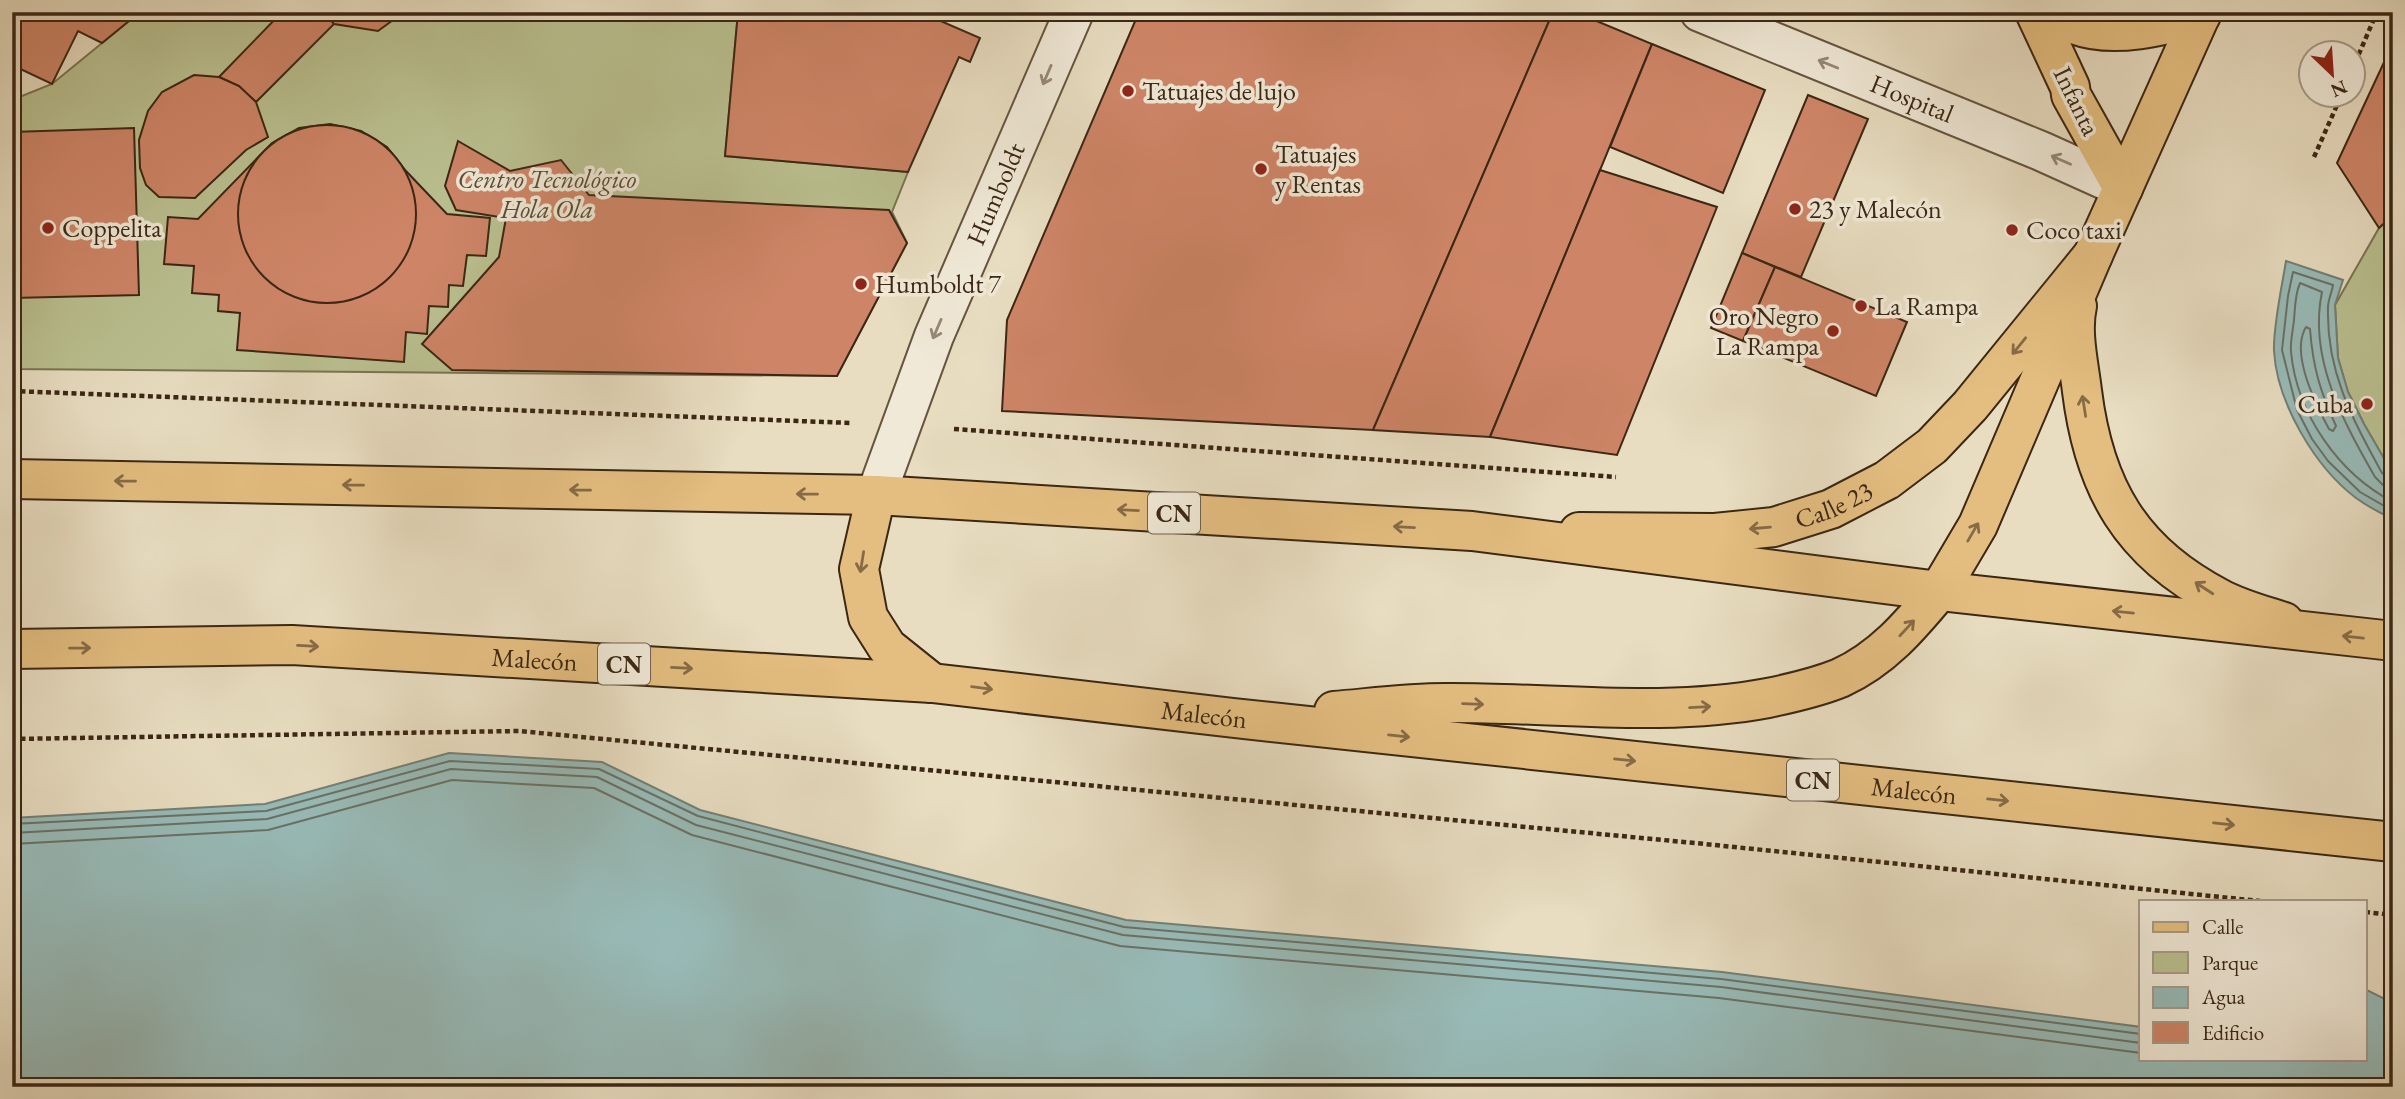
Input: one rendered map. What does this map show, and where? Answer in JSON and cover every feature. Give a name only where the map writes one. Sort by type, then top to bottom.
[{"type":"main road","name":"Infanta","points":[[2035,12],[2070,87],[2071,95],[2123,188]]},
{"type":"main road","points":[[2057,12],[2074,24],[2098,30],[2157,28],[2201,14]]},
{"type":"main road","name":"Calle 23","points":[[1234,718],[1444,703],[1635,710],[1727,706],[1791,693],[1840,678],[1879,655],[1907,630],[1939,591],[1978,525],[2093,255],[2201,14]]},
{"type":"main road","name":"Calle 23","points":[[1472,531],[1714,533],[1774,527],[1831,509],[1887,480],[1932,446],[1970,406],[2093,255]]},
{"type":"main road","points":[[2093,255],[2076,310],[2077,345],[2091,446],[2105,485],[2123,516],[2143,542],[2175,570],[2220,599],[2312,633]]},
{"type":"main road","name":"CN","points":[[12,479],[876,495],[1472,531],[1939,591],[2393,641]]},
{"type":"main road","points":[[876,495],[859,569],[868,617],[887,647],[932,682]]},
{"type":"main road","name":"Malecón","points":[[12,649],[292,645],[932,682],[1234,718],[2393,842]]},
{"type":"street","name":"Humboldt","points":[[876,495],[934,335],[1074,12]]},
{"type":"street","name":"Hospital","points":[[1700,12],[2041,151],[2123,188]]},
{"type":"path","points":[[2366,39],[2378,12]]},
{"type":"path","points":[[2314,157],[2336,108]]},
{"type":"path","points":[[12,391],[900,425],[1616,477]]},
{"type":"path","points":[[12,739],[519,731],[1705,844],[2250,900]]},
{"type":"path","points":[[2366,912],[2393,915]]},
{"type":"green space","name":"Centro Tecnológico Hola Ola","points":[[140,12],[738,12],[725,156],[908,172],[892,212],[907,243],[837,376],[12,369],[12,100],[52,84]]},
{"type":"green space","points":[[2393,215],[2393,474],[2348,392],[2338,358],[2335,305],[2379,228]]},
{"type":"water","points":[[2286,261],[2343,280],[2335,305],[2338,358],[2348,392],[2393,474],[2393,519],[2360,501],[2341,485],[2313,452],[2290,412],[2282,392],[2274,351],[2276,319]]},
{"type":"water","points":[[449,753],[602,762],[700,810],[1126,920],[1722,972],[2139,1027],[2139,1060],[2366,1060],[2366,990],[2393,1003],[2393,1087],[12,1087],[12,818],[265,804]]},
{"type":"building","points":[[12,12],[140,12],[102,43],[78,31],[52,84],[12,65]]},
{"type":"building","points":[[282,12],[325,12],[334,24],[256,102],[239,86],[219,77]]},
{"type":"building","points":[[325,12],[404,12],[378,31],[334,24]]},
{"type":"building","points":[[738,12],[920,12],[980,38],[970,62],[959,57],[908,172],[725,156]]},
{"type":"building","points":[[1139,12],[1553,12],[1373,430],[1002,411],[1007,320]]},
{"type":"building","points":[[1553,12],[1575,12],[1652,44],[1490,437],[1373,430]]},
{"type":"building","points":[[2393,43],[2393,215],[2379,228],[2337,163],[2363,108],[2366,108],[2366,101]]},
{"type":"building","points":[[1652,44],[1765,90],[1723,193],[1610,147]]},
{"type":"building","points":[[194,75],[219,77],[239,86],[256,102],[268,137],[246,150],[195,198],[159,197],[146,185],[140,168],[139,140],[148,111],[162,92]]},
{"type":"building","name":"23 y Malecón","points":[[1808,95],[1868,119],[1801,277],[1742,253]]},
{"type":"building","points":[[330,124],[361,131],[387,147],[447,214],[490,218],[486,256],[467,255],[463,286],[449,285],[448,307],[429,306],[427,334],[406,332],[404,362],[237,350],[240,313],[218,311],[219,295],[192,293],[194,266],[164,264],[168,217],[198,219],[272,143],[299,128]]},
{"type":"building","points":[[327,125],[361,132],[390,151],[409,180],[416,214],[409,248],[390,277],[361,296],[327,303],[293,296],[264,277],[245,248],[238,214],[245,180],[264,151],[293,132]]},
{"type":"building","points":[[134,128],[139,295],[12,298],[12,132]]},
{"type":"building","points":[[458,141],[510,171],[561,160],[589,195],[889,210],[907,243],[837,376],[452,370],[422,344],[499,257],[506,218],[456,210],[445,186]]},
{"type":"building","points":[[1600,170],[1717,207],[1617,455],[1490,437]]},
{"type":"building","points":[[1742,253],[1775,267],[1743,341],[1711,328]]},
{"type":"building","points":[[1775,267],[1907,322],[1876,396],[1743,341]]},
{"type":"place","name":"Tatuajes de lujo","points":[[1128,91]]},
{"type":"place","name":"Tatuajes y Rentas","points":[[1261,169]]},
{"type":"place","name":"23 y Malecón","points":[[1795,209]]},
{"type":"place","name":"Coppelita","points":[[48,228]]},
{"type":"place","name":"Coco taxi","points":[[2012,230]]},
{"type":"place","name":"Humboldt 7","points":[[861,284]]},
{"type":"place","name":"La Rampa","points":[[1861,306]]},
{"type":"place","name":"Oro Negro La Rampa","points":[[1833,331]]},
{"type":"place","name":"Cuba","points":[[2367,404]]}]
